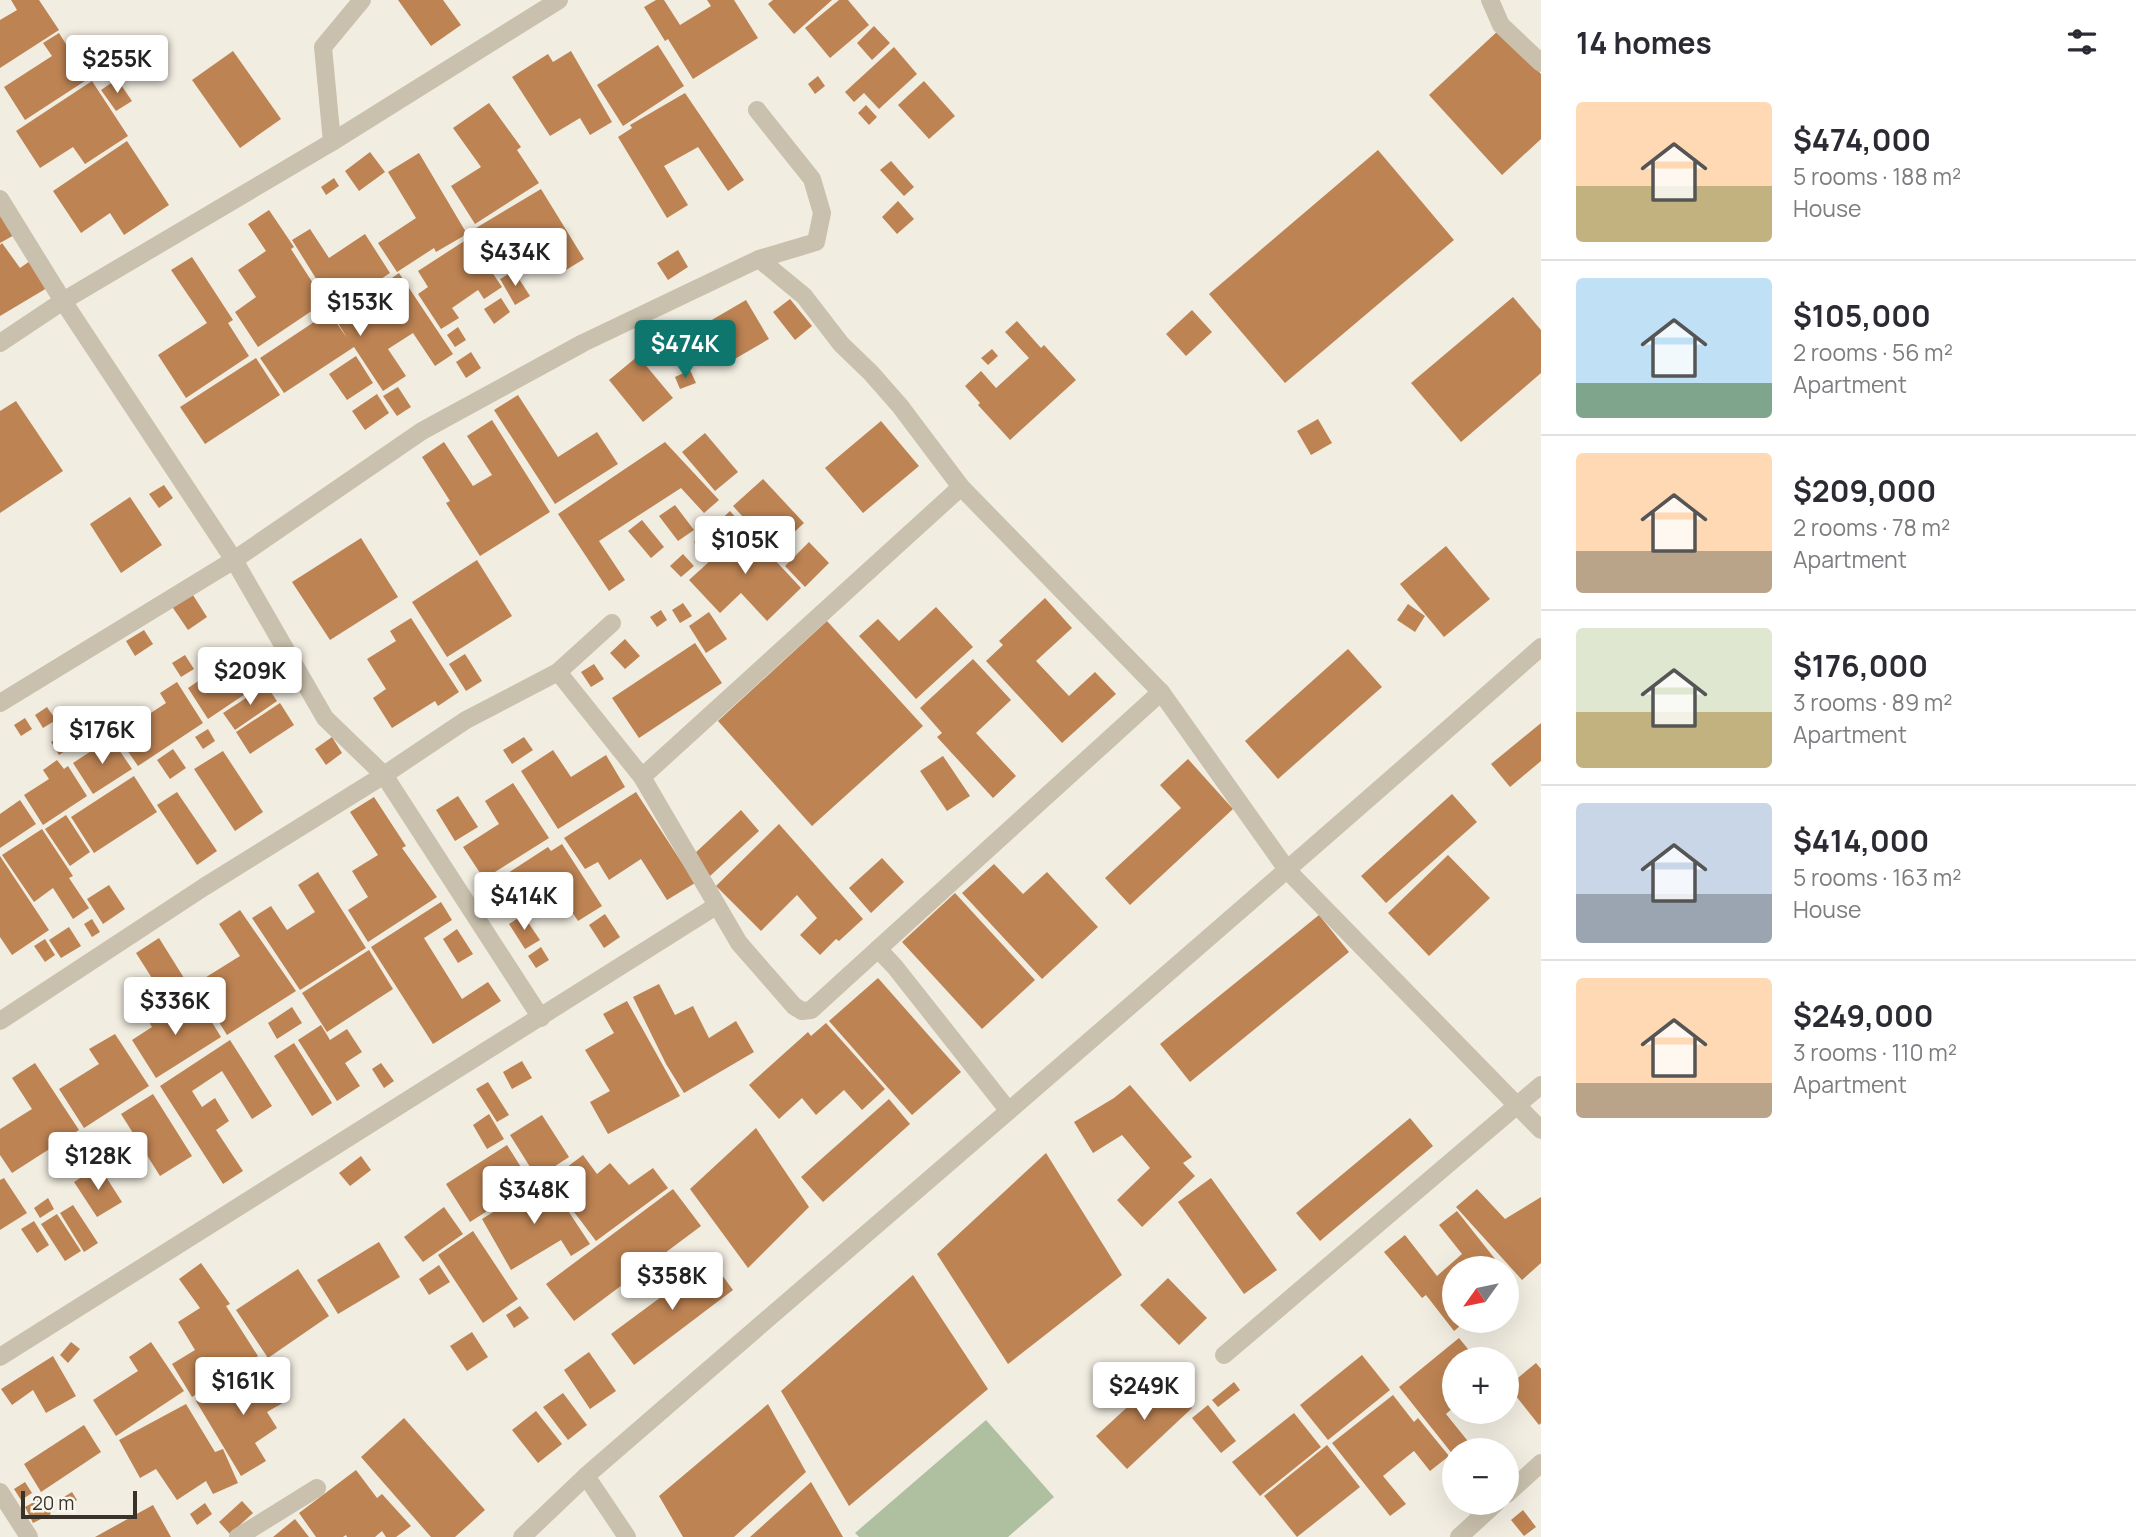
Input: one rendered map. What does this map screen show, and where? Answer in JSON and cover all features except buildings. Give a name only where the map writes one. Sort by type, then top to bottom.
[{"type":"street","points":[[332,142],[323,47],[362,0]]},
{"type":"street","points":[[0,343],[63,301],[332,142],[559,0]]},
{"type":"street","points":[[1490,0],[1501,25],[1541,63]]},
{"type":"street","points":[[0,703],[234,560],[422,430],[583,343],[758,259],[816,242],[822,213],[812,179],[757,110]]},
{"type":"street","points":[[0,199],[63,301],[234,560],[325,718],[384,775],[541,1018]]},
{"type":"street","points":[[758,259],[804,296],[841,344],[900,406],[961,487],[1161,692],[1288,872],[1541,1130]]},
{"type":"street","points":[[642,777],[961,487]]},
{"type":"street","points":[[0,1021],[466,720],[558,672],[612,623]]},
{"type":"street","points":[[522,1537],[586,1476],[1008,1110],[1288,872],[1541,647]]},
{"type":"street","points":[[558,672],[642,777],[739,943],[794,1006],[802,1011],[811,1010],[1161,692]]},
{"type":"street","points":[[0,1357],[716,906]]},
{"type":"street","points":[[878,949],[1008,1110]]},
{"type":"street","points":[[1224,1355],[1541,1085]]},
{"type":"street","points":[[1519,1483],[1541,1463]]},
{"type":"street","points":[[586,1476],[627,1537]]},
{"type":"street","points":[[238,1537],[317,1488]]},
{"type":"street","points":[[0,1492],[29,1537]]},
{"type":"street","points":[[1459,1537],[1483,1515]]},
{"type":"green space","points":[[986,1420],[1054,1497],[1008,1537],[859,1537],[855,1533]]}]
